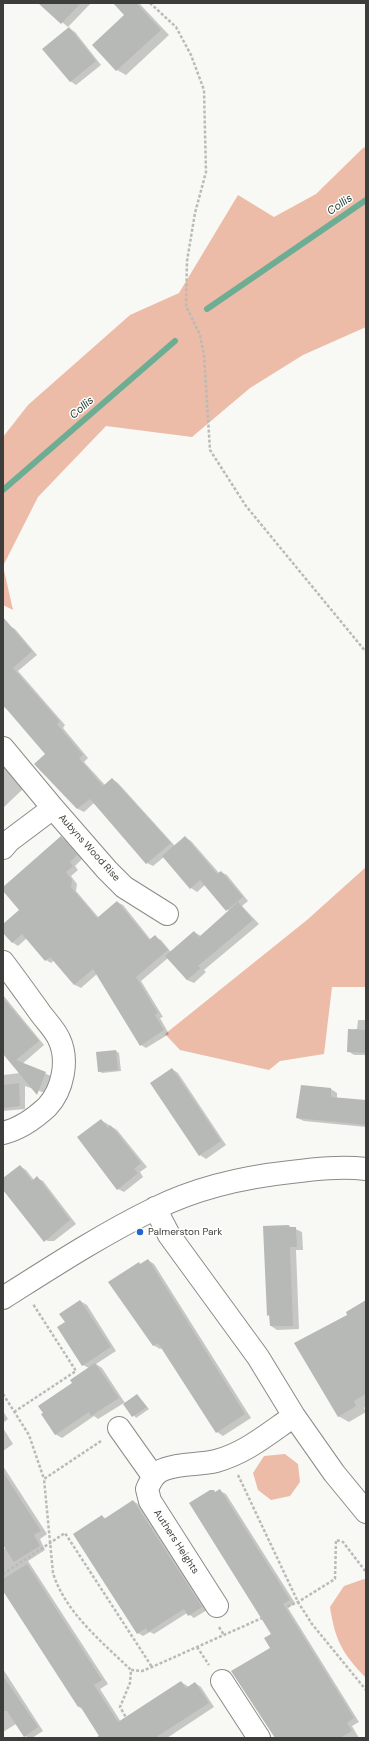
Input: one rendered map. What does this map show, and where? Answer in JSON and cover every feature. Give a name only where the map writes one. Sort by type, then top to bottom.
[{"type":"street","name":"Aubyns Wood Rise","points":[[3,748],[107,870],[124,887],[167,914]]},
{"type":"street","name":"Aubyns Wood Rise","points":[[3,848],[53,808]]},
{"type":"street","points":[[3,962],[59,1039],[63,1054],[63,1071],[60,1086],[53,1100],[39,1114],[26,1123],[14,1130],[3,1133]]},
{"type":"street","points":[[3,1298],[45,1269],[155,1208],[221,1184],[266,1174],[318,1168],[366,1169]]},
{"type":"street","points":[[155,1208],[169,1235],[258,1357],[294,1416],[334,1473],[366,1512]]},
{"type":"street","points":[[120,1428],[153,1476],[164,1469],[217,1460],[230,1456],[252,1446],[294,1416]]},
{"type":"street","name":"Authers Heights","points":[[153,1476],[147,1489],[150,1501],[217,1606]]},
{"type":"street","points":[[222,1681],[254,1736]]},
{"type":"path","points":[[150,3],[176,27],[191,55],[204,90],[206,172],[195,213],[187,261],[186,306],[200,335],[204,355],[210,450],[246,506],[366,652]]},
{"type":"path","points":[[14,1412],[76,1371],[22,1285]]},
{"type":"path","points":[[3,1394],[29,1435],[44,1479],[52,1573],[57,1585],[83,1622],[131,1670],[142,1671],[152,1667],[298,1602],[335,1579],[336,1540],[343,1542],[366,1572]]},
{"type":"path","points":[[44,1479],[120,1428]]},
{"type":"path","points":[[230,1456],[298,1602],[312,1624],[366,1690]]},
{"type":"path","points":[[3,1574],[65,1533],[152,1667]]},
{"type":"path","points":[[131,1670],[130,1683],[120,1707],[138,1738]]},
{"type":"shaded area","points":[[366,147],[366,327],[303,355],[250,388],[192,437],[106,426],[38,497],[3,566],[3,437],[28,405],[130,315],[179,293],[238,195],[274,217],[316,194],[363,148]]},
{"type":"shaded area","points":[[3,566],[13,610],[3,605]]},
{"type":"shaded area","points":[[366,867],[366,987],[332,987],[324,1054],[280,1061],[269,1070],[180,1050],[165,1034],[307,920]]},
{"type":"shaded area","points":[[285,1454],[298,1464],[300,1482],[290,1496],[271,1500],[258,1490],[253,1473],[264,1456]]},
{"type":"shaded area","points":[[364,1579],[366,1580],[366,1678],[351,1662],[341,1646],[334,1629],[330,1607],[344,1586]]},
{"type":"building","points":[[38,3],[81,3],[61,24]]},
{"type":"building","points":[[113,3],[136,3],[161,30],[116,71],[92,45],[124,15]]},
{"type":"building","points":[[69,27],[96,61],[70,82],[42,49]]},
{"type":"building","points":[[3,617],[32,651],[13,668],[60,722],[57,724],[83,755],[79,758],[103,786],[112,778],[171,843],[146,864],[90,799],[77,809],[34,764],[45,754],[3,705]]},
{"type":"building","points":[[61,836],[77,855],[70,862],[73,866],[66,872],[72,880],[71,887],[97,918],[117,901],[149,940],[155,935],[168,950],[136,977],[158,1013],[155,1015],[164,1030],[140,1046],[93,969],[74,985],[50,957],[45,961],[22,934],[12,943],[3,933],[3,924],[19,910],[3,891],[3,887]]},
{"type":"building","points":[[185,836],[217,874],[221,871],[243,897],[226,911],[200,880],[190,889],[162,856]]},
{"type":"building","points":[[238,902],[253,920],[198,966],[201,968],[187,980],[165,956],[194,931],[199,937]]},
{"type":"building","points":[[3,998],[39,1041],[16,1060],[46,1072],[37,1095],[3,1054]]},
{"type":"building","points":[[348,1029],[366,1030],[366,1053],[347,1052]]},
{"type":"building","points":[[116,1050],[118,1070],[98,1072],[96,1052]]},
{"type":"building","points":[[172,1068],[221,1141],[199,1156],[150,1083]]},
{"type":"building","points":[[19,1083],[20,1106],[3,1108],[3,1085]]},
{"type":"building","points":[[301,1085],[331,1088],[331,1097],[366,1100],[366,1125],[296,1118]]},
{"type":"building","points":[[101,1119],[108,1128],[110,1125],[141,1163],[134,1169],[138,1173],[117,1190],[77,1137]]},
{"type":"building","points":[[20,1165],[32,1181],[37,1176],[70,1220],[44,1242],[3,1190],[3,1178]]},
{"type":"building","points":[[289,1225],[289,1227],[296,1227],[297,1247],[290,1247],[293,1326],[270,1326],[269,1315],[267,1316],[263,1226]]},
{"type":"building","points":[[148,1259],[245,1414],[216,1433],[158,1343],[153,1346],[108,1282],[139,1262],[140,1264]]},
{"type":"building","points":[[80,1300],[111,1347],[82,1366],[57,1327],[65,1322],[59,1314]]},
{"type":"building","points":[[366,1300],[366,1394],[354,1401],[356,1406],[338,1417],[294,1343],[347,1315],[346,1312]]},
{"type":"building","points":[[95,1363],[119,1398],[91,1416],[89,1412],[55,1435],[41,1414],[43,1413],[38,1406],[72,1383],[70,1380]]},
{"type":"building","points":[[137,1394],[147,1407],[132,1417],[123,1404]]},
{"type":"building","points":[[3,1472],[41,1531],[34,1535],[40,1546],[14,1562],[3,1545]]},
{"type":"building","points":[[220,1489],[290,1600],[283,1604],[354,1718],[347,1723],[352,1731],[340,1738],[275,1738],[231,1671],[270,1648],[264,1638],[271,1634],[189,1503],[210,1490],[214,1490],[215,1492]]},
{"type":"building","points":[[133,1500],[202,1607],[188,1616],[184,1609],[148,1632],[146,1628],[137,1634],[73,1534],[102,1515],[104,1519]]},
{"type":"building","points":[[27,1564],[102,1680],[94,1685],[118,1722],[181,1681],[186,1688],[195,1682],[209,1703],[155,1738],[95,1738],[99,1736],[80,1706],[78,1707],[3,1591],[3,1579]]},
{"type":"building","points":[[3,1676],[38,1727],[24,1737],[7,1711],[3,1711]]},
{"type":"waterway","name":"Collis","points":[[207,309],[366,200]]},
{"type":"waterway","name":"Collis","points":[[3,490],[175,341]]},
{"type":"place","name":"Palmerston Park","points":[[140,1232]]}]
